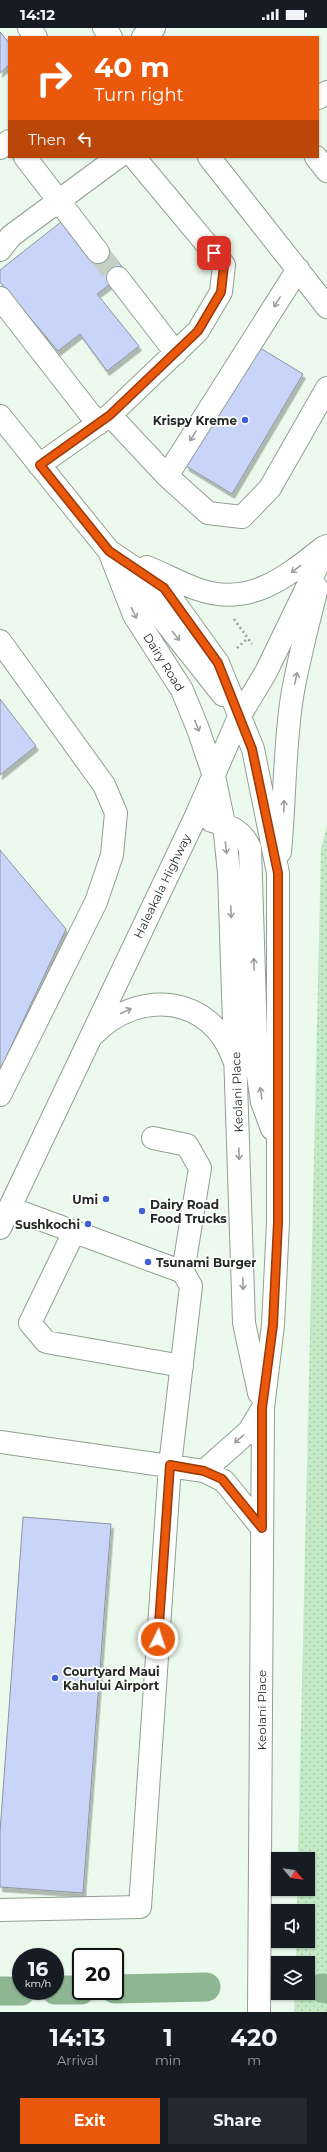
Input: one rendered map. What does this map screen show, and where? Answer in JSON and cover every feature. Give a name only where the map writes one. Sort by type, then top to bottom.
[{"type":"street","points":[[29,28],[35,36]]},
{"type":"street","points":[[104,28],[110,36]]},
{"type":"street","points":[[144,36],[154,28]]},
{"type":"street","points":[[0,148],[8,142]]},
{"type":"street","points":[[26,158],[98,252]]},
{"type":"street","points":[[0,250],[11,236],[117,158]]},
{"type":"street","points":[[40,465],[104,420],[198,331],[221,292],[224,265],[135,158]]},
{"type":"street","points":[[210,158],[327,307]]},
{"type":"street","points":[[317,158],[327,172]]},
{"type":"street","points":[[167,476],[298,269]]},
{"type":"street","points":[[118,278],[176,352]]},
{"type":"street","points":[[0,298],[104,420],[208,513],[242,517],[270,488],[327,388]]},
{"type":"street","name":"Dairy Road","points":[[0,416],[109,551],[164,588],[218,663],[240,717]]},
{"type":"street","points":[[109,551],[198,589],[228,595],[252,592],[274,584],[327,546]]},
{"type":"street","points":[[278,873],[283,817],[285,757],[292,696],[327,546]]},
{"type":"street","name":"Haleakala Highway","points":[[0,1228],[86,1044],[196,816],[240,717],[266,672],[327,546]]},
{"type":"street","name":"Dairy Road","points":[[109,551],[134,615],[182,690],[198,729],[214,776]]},
{"type":"street","points":[[0,641],[104,785],[116,813],[112,855],[96,902],[0,1095]]},
{"type":"street","name":"Keolani Place","points":[[240,717],[252,749],[278,873],[278,1222],[273,1325],[262,1408],[259,2012]]},
{"type":"street","name":"Keolani Place","points":[[214,776],[224,824],[229,873],[244,1323],[262,1408]]},
{"type":"street","points":[[196,816],[224,824],[235,829],[242,834],[246,840],[250,852],[257,1069],[262,1102],[277,1144]]},
{"type":"street","points":[[86,1044],[109,1020],[126,1011],[149,1004],[173,1005],[191,1011],[210,1023],[229,1048],[236,1071]]},
{"type":"street","points":[[0,1910],[140,1907],[170,1465],[191,1286],[183,1272],[200,1168],[188,1145],[153,1138]]},
{"type":"street","points":[[10,1208],[183,1272]]},
{"type":"street","points":[[74,1232],[30,1323],[46,1342],[182,1366]]},
{"type":"street","points":[[204,1471],[248,1430],[262,1408]]},
{"type":"street","points":[[0,1442],[204,1471],[224,1481],[262,1528]]},
{"type":"path","points":[[231,615],[254,647]]},
{"type":"path","points":[[236,649],[247,639]]},
{"type":"green space","points":[[327,825],[327,2012],[294,2012],[295,2000],[315,2000],[315,1956],[296,1956],[296,1948],[315,1948],[315,1904],[297,1904],[297,1896],[315,1896],[315,1852],[298,1852],[321,850]]},
{"type":"building","points":[[0,32],[8,42],[8,66],[0,73]]},
{"type":"building","points":[[61,222],[89,258],[106,246],[126,272],[97,294],[139,346],[107,371],[80,334],[58,351],[0,282],[0,270]]},
{"type":"building","name":"Krispy Kreme","points":[[257,346],[303,374],[232,494],[186,466]]},
{"type":"building","points":[[0,699],[36,746],[0,775]]},
{"type":"building","points":[[0,850],[66,929],[0,1070]]},
{"type":"building","name":"Courtyard Maui Kahului Airport","points":[[23,1517],[111,1524],[83,1893],[0,1887],[0,1832]]},
{"type":"waterway","points":[[124,1989],[206,1987]]},
{"type":"waterway","points":[[322,1988],[327,1989]]},
{"type":"waterway","points":[[64,1990],[72,1990]]},
{"type":"waterway","points":[[0,1991],[12,1991]]},
{"type":"tunnel","points":[[98,252],[118,278]]},
{"type":"place","name":"Krispy Kreme","points":[[245,420]]},
{"type":"place","name":"Umi","points":[[106,1199]]},
{"type":"place","name":"Dairy Road Food Trucks","points":[[142,1211]]},
{"type":"place","name":"Sushkochi","points":[[88,1224]]},
{"type":"place","name":"Tsunami Burger","points":[[148,1262]]},
{"type":"place","name":"Courtyard Maui Kahului Airport","points":[[55,1678]]},
{"type":"route","points":[[158,1639],[170,1465],[204,1471],[222,1479],[244,1504],[262,1528],[262,1408],[273,1325],[278,1222],[278,873],[252,749],[218,663],[164,588],[109,551],[40,465],[110,415],[198,331],[221,292],[224,265],[214,253]]}]
